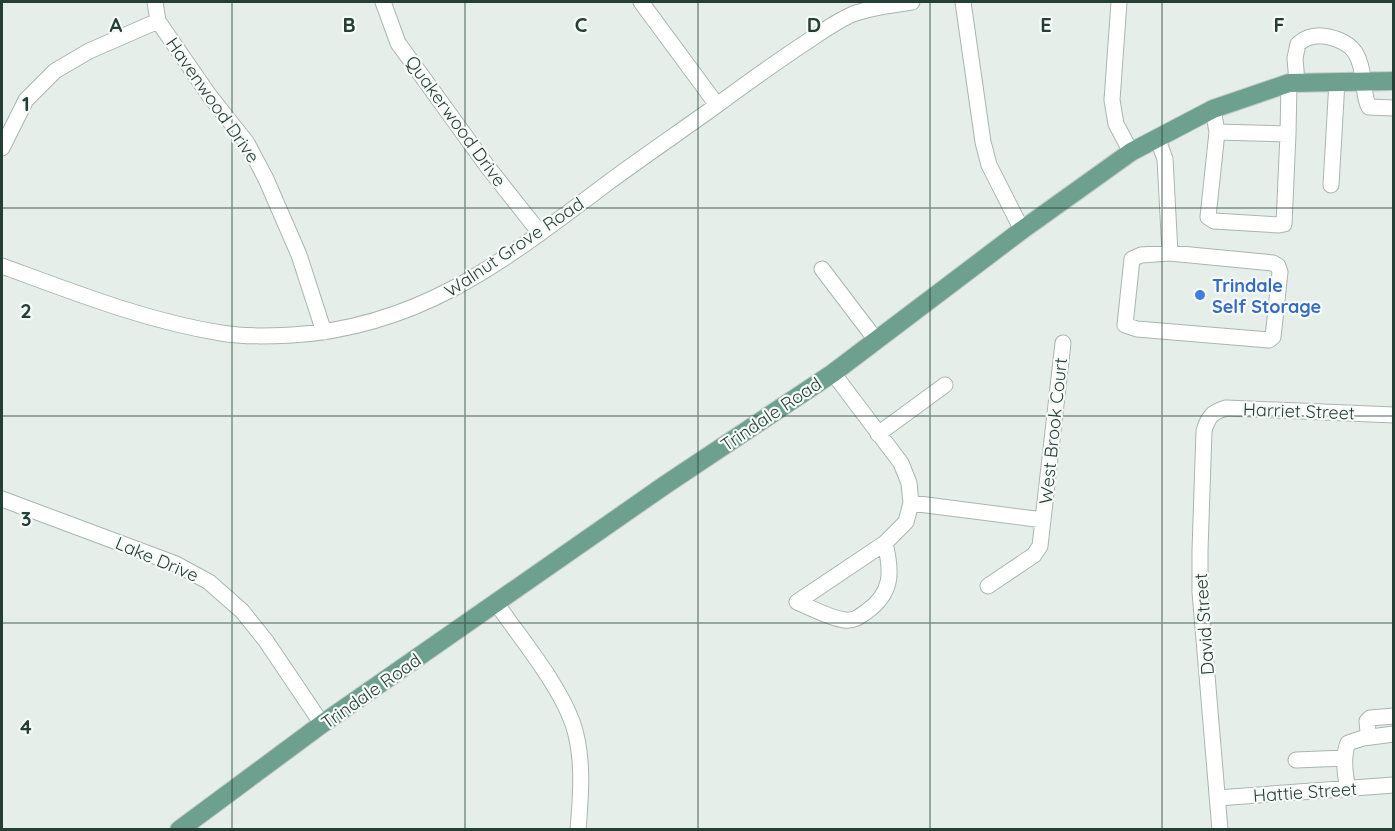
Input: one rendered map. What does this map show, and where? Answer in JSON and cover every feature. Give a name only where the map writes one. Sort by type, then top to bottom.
[{"type":"main road","name":"Trindale Road","points":[[179,830],[322,724],[665,485],[833,373],[1022,230],[1131,152],[1213,109],[1293,83],[1394,81]]},
{"type":"street","name":"Havenwood Drive","points":[[155,2],[158,21],[208,95],[247,143],[283,215],[299,255],[324,332]]},
{"type":"street","name":"Quakerwood Drive","points":[[383,2],[398,43],[487,166],[540,233]]},
{"type":"street","points":[[641,2],[717,105]]},
{"type":"street","name":"Walnut Grove Road","points":[[2,266],[172,323],[223,334],[265,337],[324,332],[380,320],[430,302],[487,270],[622,172],[835,24],[862,11],[912,2]]},
{"type":"street","points":[[963,2],[983,142],[989,165],[1022,230]]},
{"type":"street","points":[[1119,2],[1112,100],[1116,124],[1131,152]]},
{"type":"street","points":[[2,148],[26,100],[55,72],[89,51],[158,21]]},
{"type":"street","points":[[1213,109],[1217,132],[1208,217],[1214,221],[1279,225],[1284,224],[1288,134],[1298,44],[1306,37],[1322,36],[1341,39],[1352,45],[1361,66],[1366,102],[1369,108],[1394,108]]},
{"type":"street","points":[[1331,185],[1337,81]]},
{"type":"street","points":[[1217,132],[1288,134]]},
{"type":"street","points":[[1157,137],[1165,159],[1170,253]]},
{"type":"street","points":[[1170,253],[1273,263],[1278,266],[1280,272],[1273,337],[1269,340],[1137,329],[1125,325],[1132,259],[1141,255],[1170,253]]},
{"type":"street","points":[[822,269],[876,340]]},
{"type":"street","name":"West Brook Court","points":[[988,586],[1034,555],[1040,546],[1063,343]]},
{"type":"street","points":[[833,373],[901,463],[911,493],[911,503],[906,522],[885,543],[797,602],[845,620],[855,620],[881,600],[887,589],[890,561],[885,543]]},
{"type":"street","points":[[878,434],[945,385]]},
{"type":"street","name":"Harriet Street","points":[[1207,418],[1216,411],[1226,408],[1394,415]]},
{"type":"street","name":"David Street","points":[[1207,418],[1204,431],[1200,592],[1220,830]]},
{"type":"street","name":"Lake Drive","points":[[2,499],[176,564],[209,582],[243,611],[322,724]]},
{"type":"street","name":"West Brook Court","points":[[911,503],[1043,519]]},
{"type":"street","points":[[496,604],[548,679],[572,724],[580,764],[578,830]]},
{"type":"street","points":[[1366,737],[1367,721],[1370,718],[1394,716]]},
{"type":"street","points":[[1348,789],[1345,750],[1348,743],[1366,737],[1394,734]]},
{"type":"street","points":[[1296,760],[1345,758]]},
{"type":"street","name":"Hattie Street","points":[[1218,798],[1394,785]]},
{"type":"place","name":"Trindale Self Storage","points":[[1200,295]]}]
